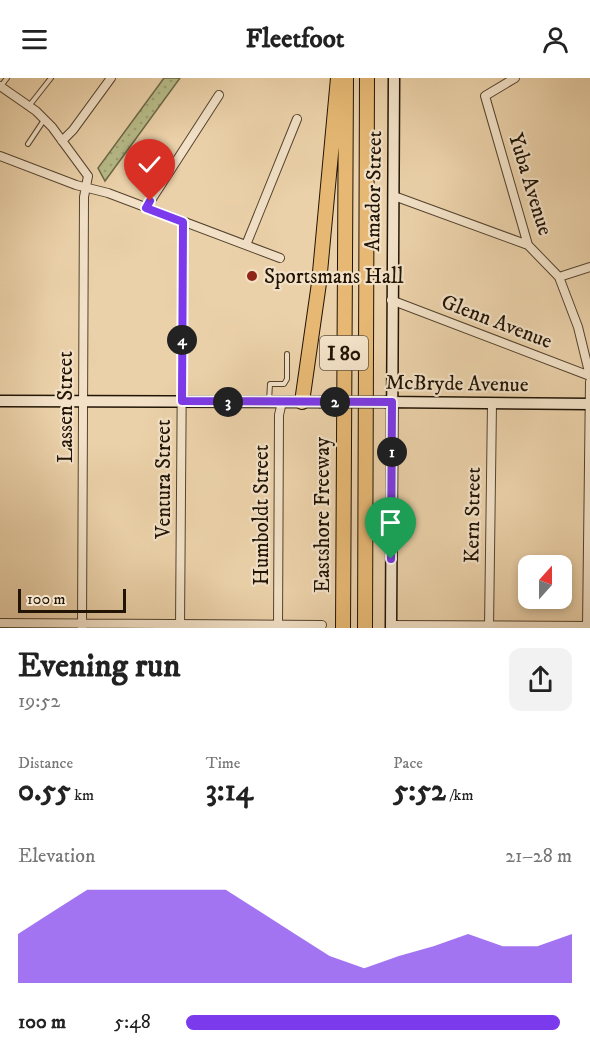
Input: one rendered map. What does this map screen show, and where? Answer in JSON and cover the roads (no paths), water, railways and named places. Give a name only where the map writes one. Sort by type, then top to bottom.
[{"type":"highway","points":[[302,402],[323,253],[338,78]]},
{"type":"highway","name":"Eastshore Freeway","points":[[343,628],[346,78]]},
{"type":"highway","name":"Eastshore Freeway","points":[[365,628],[366,78]]},
{"type":"main road","name":"Amador Street","points":[[391,627],[389,402],[394,196],[394,78]]},
{"type":"main road","name":"McBryde Avenue","points":[[0,401],[590,404]]},
{"type":"street","points":[[62,141],[73,130],[111,78]]},
{"type":"street","name":"Yuba Avenue","points":[[515,78],[485,96],[528,245],[559,277],[578,327],[590,376]]},
{"type":"street","points":[[0,86],[45,120],[88,176],[86,187]]},
{"type":"street","points":[[146,208],[219,95]]},
{"type":"street","points":[[246,245],[297,119]]},
{"type":"street","points":[[0,156],[280,258]]},
{"type":"street","name":"Lassen Street","points":[[82,626],[84,197],[86,187]]},
{"type":"street","points":[[394,196],[528,245]]},
{"type":"street","name":"Ventura Street","points":[[180,626],[183,222]]},
{"type":"street","points":[[559,277],[590,267]]},
{"type":"street","name":"Glenn Avenue","points":[[391,300],[590,376]]},
{"type":"street","points":[[391,627],[588,627],[590,382]]},
{"type":"street","name":"Humboldt Street","points":[[278,626],[279,416],[282,402]]},
{"type":"street","name":"Kern Street","points":[[489,627],[492,403]]},
{"type":"street","points":[[0,623],[82,626],[322,625]]},
{"type":"lane","points":[[0,86],[7,78]]},
{"type":"lane","points":[[29,106],[51,78]]},
{"type":"lane","points":[[28,144],[45,120]]},
{"type":"lane","points":[[269,402],[270,384],[284,384],[287,380],[287,354]]},
{"type":"place","name":"Sportsmans Hall","points":[[252,276]]}]
